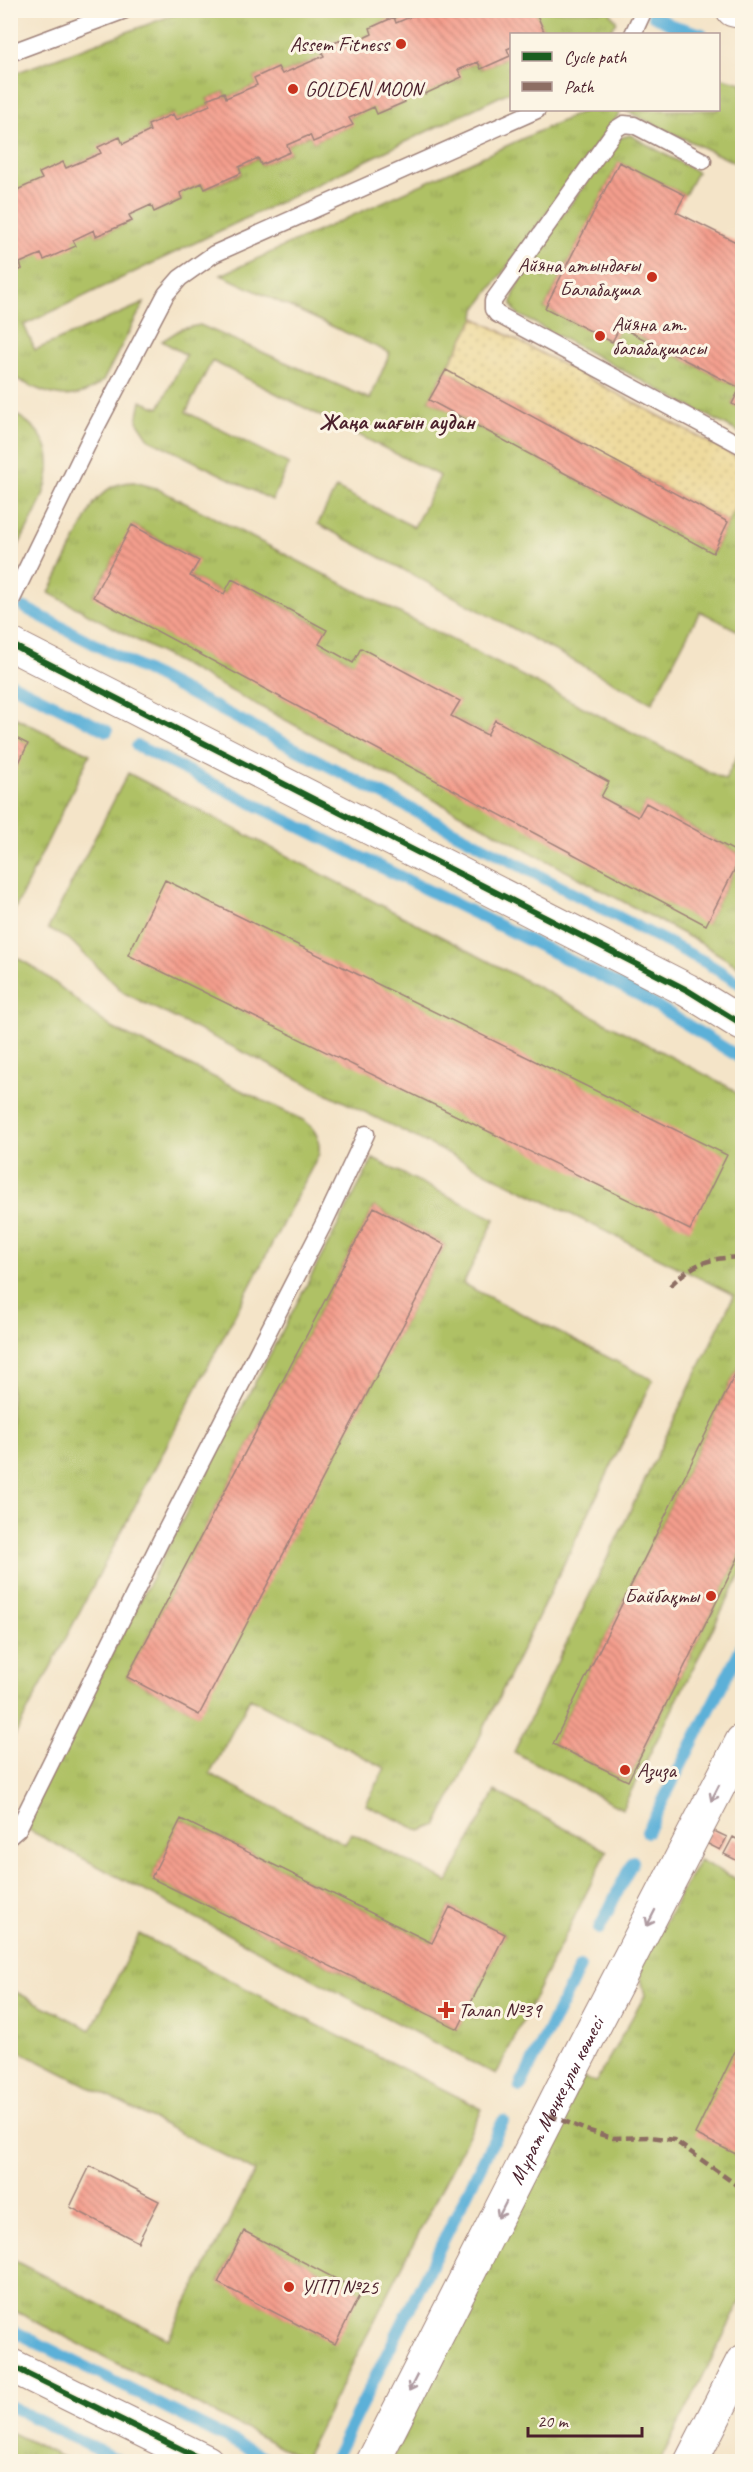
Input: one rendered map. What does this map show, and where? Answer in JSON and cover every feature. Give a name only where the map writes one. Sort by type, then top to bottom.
[{"type":"street","points":[[733,10],[742,12]]},
{"type":"street","points":[[10,644],[676,984],[742,1024]]},
{"type":"street","name":"Мұрат Мөңкеұлы көшесі","points":[[374,2462],[571,2071],[742,1741]]},
{"type":"street","points":[[692,2462],[742,2362]]},
{"type":"street","points":[[10,2365],[207,2462]]},
{"type":"lane","points":[[10,53],[125,10]]},
{"type":"lane","points":[[633,33],[644,10]]},
{"type":"lane","points":[[10,603],[166,294],[180,278],[214,254],[535,111]]},
{"type":"lane","points":[[703,161],[634,125],[624,124],[616,129],[492,301],[493,309],[497,314],[742,446]]},
{"type":"lane","points":[[10,1836],[18,1830],[161,1540],[324,1223],[366,1134]]},
{"type":"green space","points":[[184,11],[426,11],[396,23],[393,18],[370,28],[372,34],[344,47],[341,40],[321,50],[324,56],[282,74],[278,68],[254,78],[257,85],[226,98],[224,92],[207,99],[210,105],[176,120],[173,114],[148,125],[150,131],[123,144],[119,137],[99,147],[101,153],[66,168],[63,163],[40,173],[42,179],[11,193],[10,75]]},
{"type":"green space","points":[[535,11],[609,11],[617,22],[609,33],[545,33]]},
{"type":"green space","points":[[510,56],[510,91],[24,325],[35,350],[144,303],[103,381],[91,389],[69,396],[57,395],[35,388],[11,376],[10,274],[22,269],[20,263],[94,230],[97,236],[132,221],[129,215],[151,205],[155,212],[182,199],[180,193],[202,183],[205,189],[241,174],[239,167],[258,158],[261,165],[290,152],[287,145],[310,135],[313,142],[352,125],[349,118],[374,107],[378,114],[405,102],[402,95],[422,87],[425,93],[461,78],[458,70],[478,62],[481,69]]},
{"type":"green space","points":[[720,77],[742,83],[742,166],[626,111],[720,111]]},
{"type":"green space","points":[[584,111],[621,111],[476,309],[475,318],[429,400],[713,553],[742,493],[742,633],[700,611],[652,703],[318,524],[336,488],[414,527],[440,476],[212,361],[186,412],[289,464],[272,500],[149,439],[137,421],[141,401],[159,408],[186,355],[162,341],[181,329],[200,325],[370,399],[390,353],[221,275]]},
{"type":"green space","points":[[630,135],[697,172],[685,195],[619,162],[545,308],[612,342],[620,327],[740,388],[732,404],[742,409],[742,434],[519,315],[512,306],[516,290],[540,247],[620,138]]},
{"type":"green space","points":[[11,412],[33,427],[45,443],[49,461],[47,480],[41,500],[11,560]]},
{"type":"green space","points":[[134,482],[156,488],[725,780],[742,746],[742,855],[646,803],[638,817],[601,797],[608,781],[495,721],[487,735],[451,716],[459,701],[353,663],[319,644],[326,629],[232,579],[224,594],[190,576],[198,560],[133,525],[93,596],[706,924],[742,856],[742,969],[704,945],[49,593],[94,503],[111,487]]},
{"type":"green space","points":[[10,715],[90,754],[13,913],[10,911]]},
{"type":"green space","points":[[128,773],[731,1088],[742,1100],[742,1228],[739,1235],[742,1236],[742,1360],[553,1744],[628,1781],[742,1550],[742,1571],[622,1809],[514,1752],[734,1295],[124,993],[70,940],[48,929]]},
{"type":"green space","points":[[11,955],[51,980],[114,1029],[305,1121],[315,1132],[319,1154],[11,1743]]},
{"type":"green space","points":[[373,1159],[495,1219],[463,1284],[653,1380],[437,1825],[421,1831],[366,1805],[385,1768],[250,1698],[210,1774],[345,1844],[351,1833],[448,1882],[495,1791],[607,1851],[496,2075],[21,1826]],"holes":[[[374,1207],[445,1245],[198,1714],[127,1677]],[[181,1819],[432,1943],[450,1907],[505,1934],[458,2029],[151,1878]]]},
{"type":"green space","points":[[699,1860],[742,1882],[742,2299],[660,2461],[390,2462],[583,2077],[595,2083],[645,1995],[639,1970]]},
{"type":"green space","points":[[139,1934],[482,2109],[304,2459],[11,2309],[11,2259],[168,2339],[255,2171],[11,2047],[10,1989],[91,2030]],"holes":[[[244,2232],[361,2292],[334,2343],[218,2282]]]},
{"type":"green space","points":[[11,2432],[70,2461],[11,2461]]},
{"type":"sand","points":[[475,318],[742,460],[742,493],[728,522],[446,370]]},
{"type":"building","points":[[426,10],[535,10],[545,33],[510,33],[510,48],[507,49],[510,56],[481,69],[478,62],[458,70],[462,77],[425,94],[422,87],[402,95],[405,102],[377,114],[374,107],[349,118],[353,125],[313,142],[310,135],[287,145],[290,152],[261,165],[258,158],[239,167],[241,173],[205,189],[202,183],[180,193],[182,199],[154,212],[151,205],[129,215],[132,221],[96,236],[94,230],[73,240],[76,246],[44,260],[41,254],[20,263],[22,269],[10,274],[10,193],[42,179],[39,173],[63,162],[66,168],[101,153],[98,147],[120,137],[123,144],[150,131],[148,125],[173,114],[176,120],[210,105],[207,99],[224,92],[226,98],[257,85],[254,78],[278,67],[282,74],[324,56],[320,49],[341,40],[344,47],[372,34],[370,28],[394,17],[396,23]]},
{"type":"building","name":"Айяна атындағы Балабақша","points":[[619,162],[685,195],[676,212],[742,245],[742,409],[732,404],[740,388],[620,327],[612,342],[545,308]]},
{"type":"building","points":[[446,370],[728,522],[713,553],[429,400]]},
{"type":"building","points":[[132,525],[199,561],[190,576],[224,594],[232,579],[327,630],[319,644],[353,663],[361,648],[460,701],[451,716],[487,735],[495,720],[609,782],[601,797],[638,817],[646,803],[742,855],[706,925],[93,597]]},
{"type":"building","points":[[10,735],[28,744],[12,777],[10,776]]},
{"type":"building","points":[[165,880],[727,1155],[690,1230],[128,955]]},
{"type":"building","points":[[374,1207],[445,1245],[199,1715],[127,1677]]},
{"type":"building","points":[[742,1360],[742,1550],[628,1781],[553,1744]]},
{"type":"building","points":[[181,1819],[432,1943],[450,1907],[505,1934],[458,2029],[151,1878]]},
{"type":"building","points":[[710,1829],[727,1837],[720,1850],[704,1842]]},
{"type":"building","points":[[733,1837],[742,1842],[742,1863],[724,1854]]},
{"type":"building","points":[[742,2037],[742,2157],[695,2134]]},
{"type":"building","points":[[90,2166],[159,2201],[138,2242],[70,2207]]},
{"type":"building","name":"УПП №25","points":[[244,2231],[361,2292],[335,2344],[218,2283]]},
{"type":"waterway","points":[[653,15],[671,25],[699,33]]},
{"type":"waterway","points":[[25,608],[705,962],[742,985]]},
{"type":"waterway","points":[[10,683],[107,731]]},
{"type":"waterway","points":[[137,746],[641,996],[742,1059]]},
{"type":"waterway","points":[[647,1832],[742,1646]]},
{"type":"waterway","points":[[599,1929],[633,1861]]},
{"type":"waterway","points":[[520,2087],[580,1967]]},
{"type":"waterway","points":[[333,2462],[503,2121]]},
{"type":"waterway","points":[[10,2329],[274,2462]]},
{"type":"waterway","points":[[10,2406],[122,2462]]},
{"type":"waterway","points":[[739,2462],[742,2455]]},
{"type":"marked path","points":[[670,1286],[687,1271],[703,1263],[742,1257]]},
{"type":"marked path","points":[[549,2115],[613,2138],[650,2137],[674,2140],[742,2189]]},
{"type":"cycle path","points":[[10,644],[687,990],[742,1024]]},
{"type":"cycle path","points":[[10,2365],[207,2462]]},
{"type":"place","name":"Assem Fitness","points":[[401,44]]},
{"type":"place","name":"GOLDEN MOON","points":[[293,89]]},
{"type":"place","name":"Айяна атындағы Балабақша","points":[[652,277]]},
{"type":"place","name":"Айяна ат. балабақшасы","points":[[600,336]]},
{"type":"place","name":"Байбақты","points":[[711,1596]]},
{"type":"place","name":"Азиза","points":[[625,1770]]},
{"type":"place","name":"Талап №39","points":[[446,2010]]},
{"type":"place","name":"УПП №25","points":[[289,2287]]},
{"type":"district","name":"Жаңа шағын аудан","points":[[397,421]]}]
